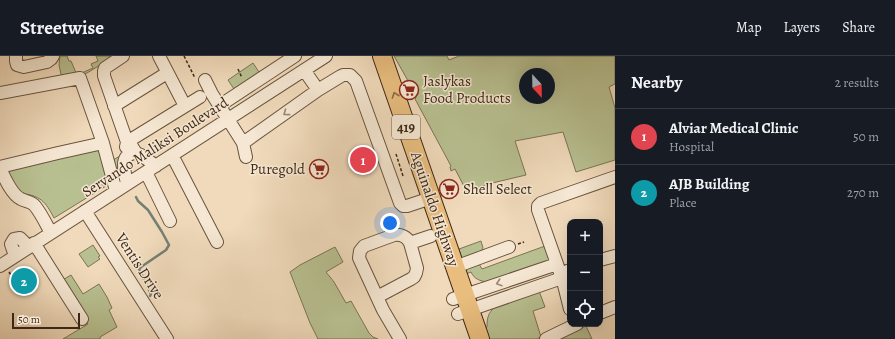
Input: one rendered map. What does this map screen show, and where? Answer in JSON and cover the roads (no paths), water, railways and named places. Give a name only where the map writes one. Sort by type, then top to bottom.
[{"type":"highway","name":"Aguinaldo Highway","points":[[369,56],[425,200],[455,267],[467,339]]},
{"type":"highway","name":"Aguinaldo Highway","points":[[382,56],[425,200],[431,236],[461,304],[480,339]]},
{"type":"street","points":[[16,56],[16,63],[21,67],[47,62],[53,56]]},
{"type":"street","points":[[159,56],[185,106]]},
{"type":"street","points":[[219,106],[295,56]]},
{"type":"street","name":"Servando Maliksi Boulevard","points":[[5,269],[15,256],[326,56]]},
{"type":"street","points":[[118,57],[105,68],[103,74],[127,142],[131,145],[133,154]]},
{"type":"street","points":[[283,64],[292,78]]},
{"type":"street","points":[[304,70],[318,90]]},
{"type":"street","points":[[114,106],[167,73]]},
{"type":"street","points":[[243,144],[318,90],[343,75],[350,75],[354,79],[400,203],[403,206],[407,206],[425,200]]},
{"type":"street","points":[[0,93],[80,78],[103,144],[116,191]]},
{"type":"street","points":[[205,81],[243,144],[246,157]]},
{"type":"street","points":[[238,93],[247,107]]},
{"type":"street","points":[[127,142],[200,97]]},
{"type":"street","points":[[51,233],[34,205],[21,199],[15,194],[0,168],[51,154],[103,144]]},
{"type":"street","points":[[127,184],[124,163],[125,159],[133,154],[142,155],[151,169],[170,221]]},
{"type":"street","points":[[172,155],[217,242]]},
{"type":"street","points":[[567,293],[563,271],[538,210],[538,206],[539,204],[615,178]]},
{"type":"street","name":"Ventis Drive","points":[[85,211],[167,339]]},
{"type":"street","points":[[377,297],[411,279],[416,273],[417,268],[410,243],[404,236],[397,234],[367,245],[362,248],[359,254],[360,261],[377,297],[400,339]]},
{"type":"street","points":[[410,243],[431,236]]},
{"type":"street","points":[[32,245],[82,319]]},
{"type":"street","points":[[455,267],[509,247]]},
{"type":"street","points":[[603,259],[615,256]]},
{"type":"street","points":[[461,304],[483,289],[523,275],[563,271]]},
{"type":"street","points":[[461,304],[488,303],[528,290],[563,271]]},
{"type":"street","points":[[523,275],[528,290]]},
{"type":"street","points":[[483,289],[488,303]]},
{"type":"street","points":[[603,312],[615,307]]},
{"type":"street","points":[[546,339],[569,327]]},
{"type":"waterway","points":[[136,197],[138,201],[148,210],[169,245],[166,250],[139,269],[151,294],[150,296]]},
{"type":"place","name":"Jaslykas Food Products","points":[[409,90]]},
{"type":"place","name":"Alviar Medical Clinic","points":[[363,160]]},
{"type":"place","name":"Puregold","points":[[319,169]]},
{"type":"place","name":"Shell Select","points":[[449,189]]},
{"type":"place","name":"AJB Building","points":[[24,281]]}]
